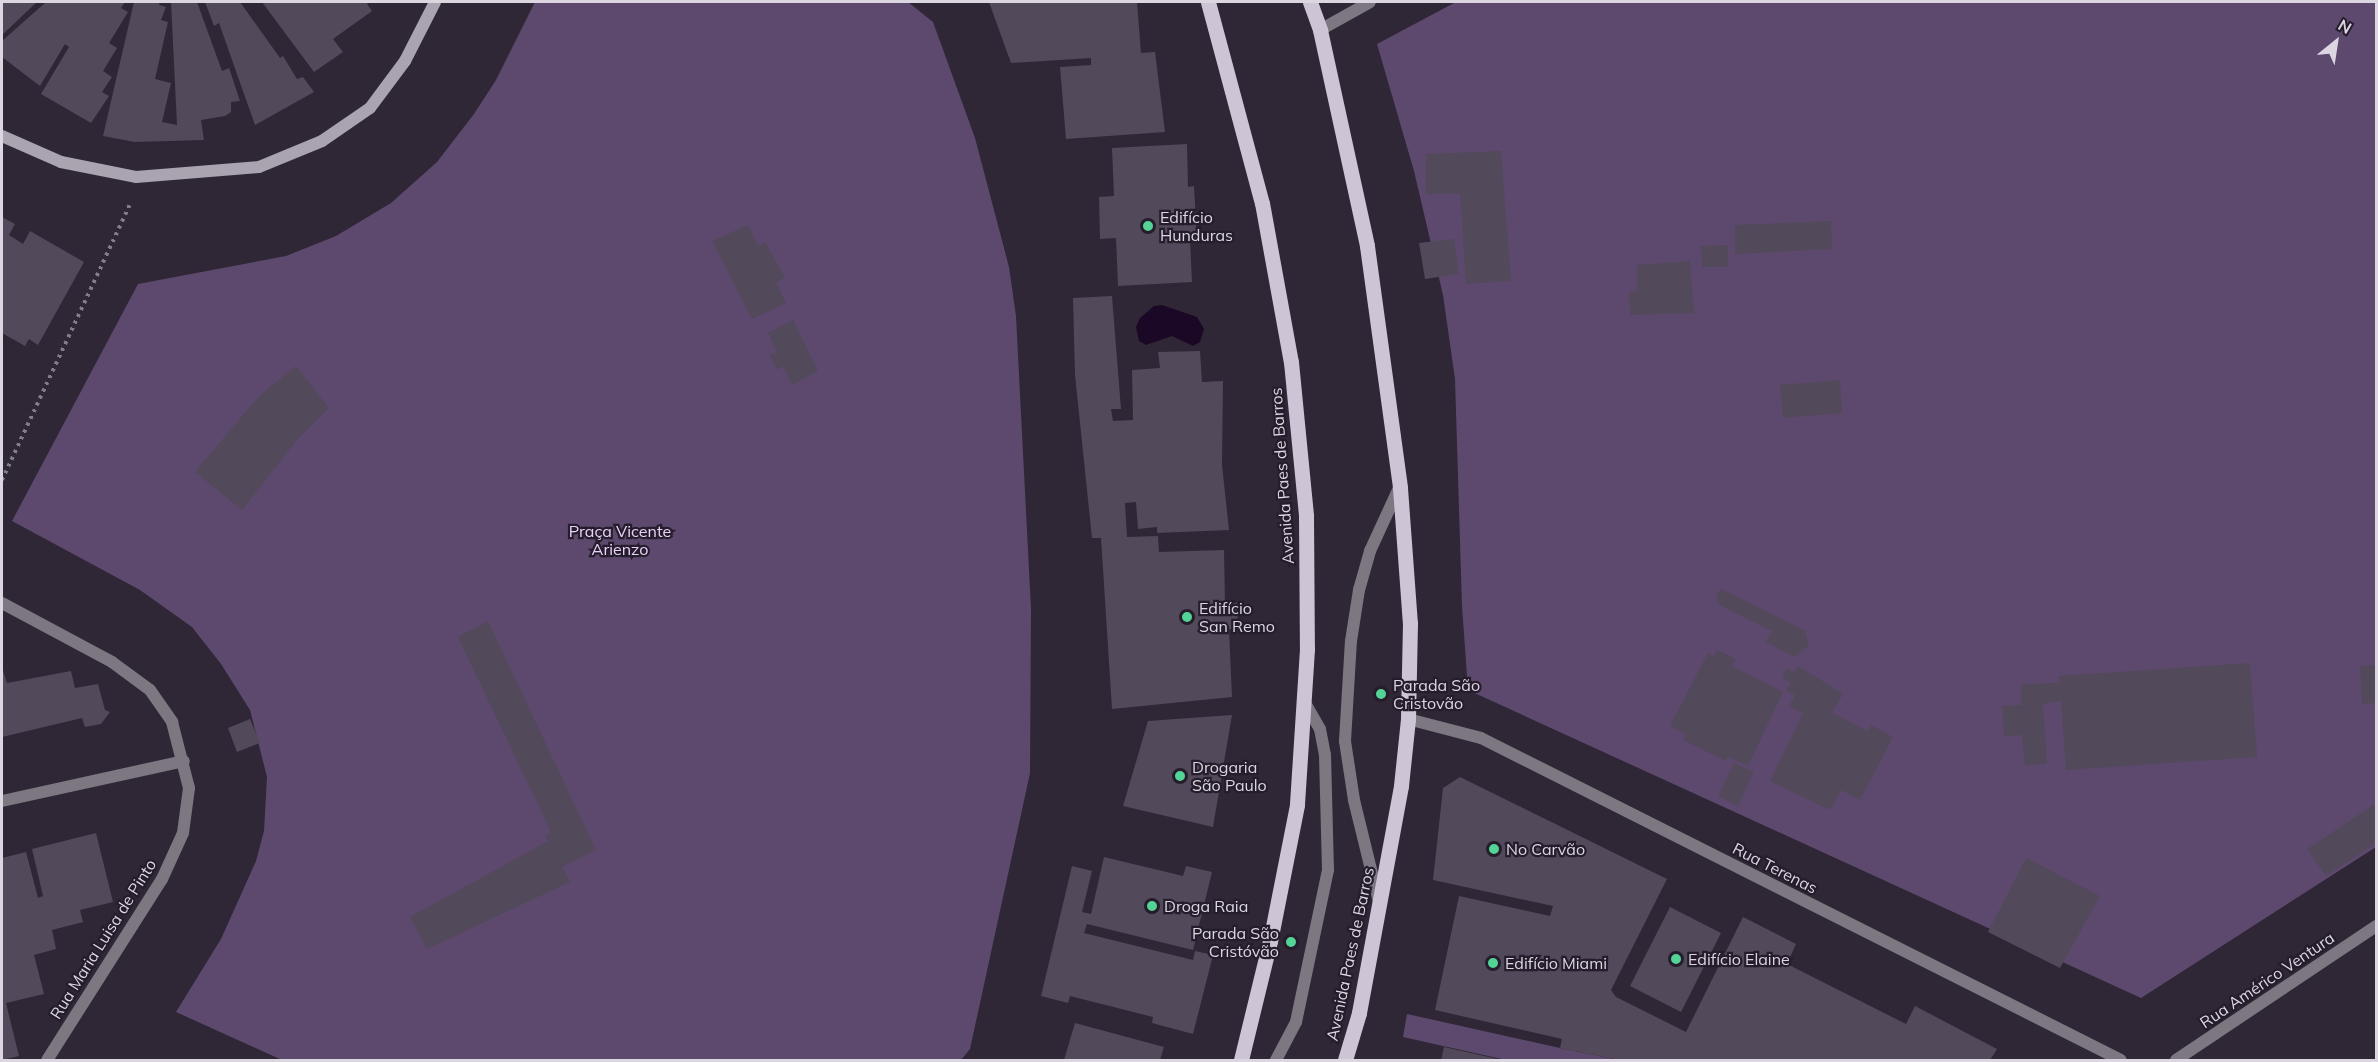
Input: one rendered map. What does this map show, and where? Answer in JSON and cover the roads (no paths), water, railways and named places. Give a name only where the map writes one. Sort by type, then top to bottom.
[{"type":"main road","name":"Avenida Paes de Barros","points":[[1208,2],[1262,203],[1291,362],[1306,516],[1303,699],[1297,805],[1270,941],[1240,1060]]},
{"type":"main road","name":"Avenida Paes de Barros","points":[[1310,2],[1320,30],[1367,246],[1400,488],[1410,623],[1408,719],[1380,906],[1359,1013],[1345,1060]]},
{"type":"street","points":[[2,136],[61,162],[143,176],[259,167],[322,141],[370,108],[405,61],[435,2]]},
{"type":"street","points":[[1320,30],[1370,2]]},
{"type":"street","points":[[1380,906],[1354,801],[1345,741],[1351,641],[1359,590],[1370,551],[1400,488]]},
{"type":"street","name":"Rua Maria Luisa de Pinto","points":[[2,603],[112,662],[150,690],[172,722],[184,761],[189,788],[183,833],[162,879],[47,1060]]},
{"type":"street","points":[[1276,1060],[1296,1022],[1328,870],[1325,755],[1320,729],[1303,699]]},
{"type":"street","name":"Rua Terenas","points":[[1408,719],[1481,738],[2121,1060]]},
{"type":"street","points":[[2,801],[184,761]]},
{"type":"street","name":"Rua Américo Ventura","points":[[2176,1060],[2376,926]]},
{"type":"place","name":"Edifício Hunduras","points":[[1148,226]]},
{"type":"place","name":"Edifício San Remo","points":[[1187,617]]},
{"type":"place","name":"Parada São Cristovão","points":[[1381,694]]},
{"type":"place","name":"Drogaria São Paulo","points":[[1180,776]]},
{"type":"place","name":"No Carvão","points":[[1494,849]]},
{"type":"place","name":"Droga Raia","points":[[1152,906]]},
{"type":"place","name":"Parada São Cristóvão","points":[[1291,942]]},
{"type":"place","name":"Edifício Elaine","points":[[1676,959]]},
{"type":"place","name":"Edifício Miami","points":[[1493,963]]},
{"type":"park label","name":"Praça Vicente Arienzo","points":[[620,540]]}]
